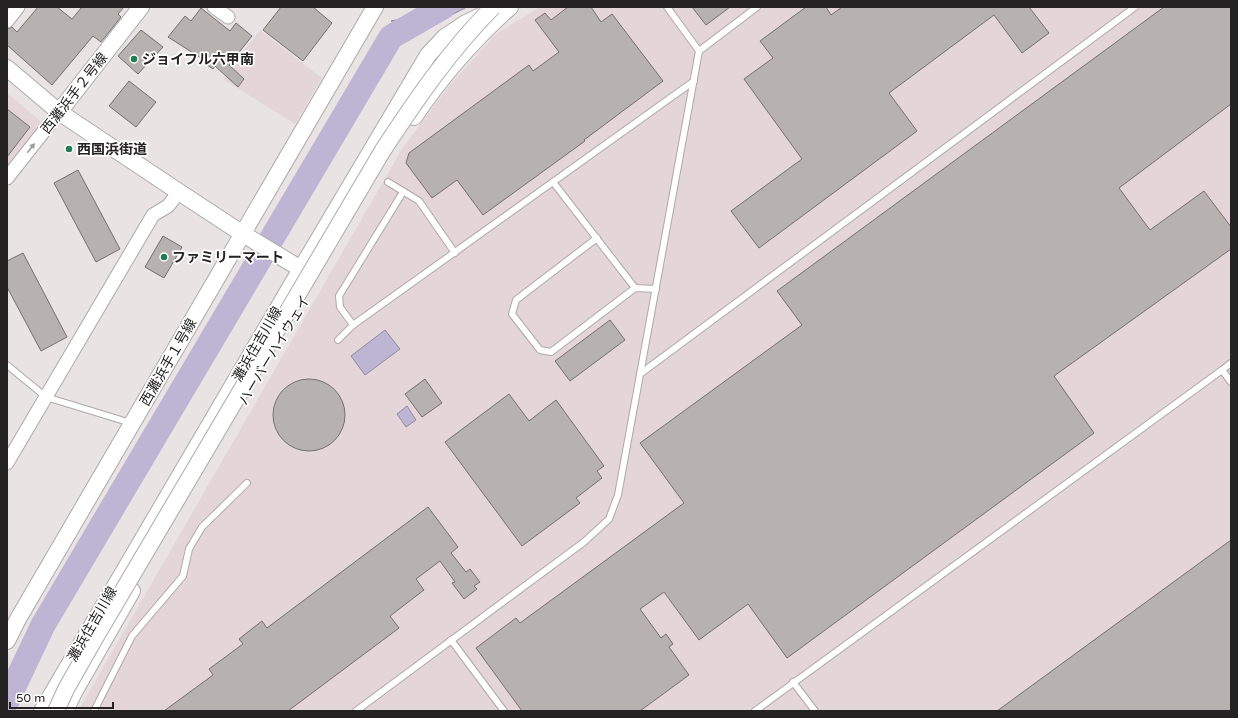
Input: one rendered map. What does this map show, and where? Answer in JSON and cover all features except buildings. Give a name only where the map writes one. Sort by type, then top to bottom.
[{"type":"street","points":[[7,21],[18,7]]},
{"type":"street","name":"西灘浜手２号線","points":[[7,178],[141,7]]},
{"type":"street","points":[[214,7],[228,17]]},
{"type":"street","name":"西灘浜手１号線","points":[[7,641],[18,619],[375,7]]},
{"type":"street","name":"ハーバーハイウェイ","points":[[56,711],[95,638],[383,150],[448,57],[493,7]]},
{"type":"street","name":"灘浜住吉川線","points":[[42,711],[428,55],[445,37],[466,23],[501,7]]},
{"type":"street","name":"ハーバーハイウェイ","points":[[65,711],[104,638],[390,153],[419,110],[445,76],[471,45],[510,7]]},
{"type":"street","points":[[7,68],[59,112],[243,234],[301,269]]},
{"type":"street","points":[[7,463],[153,215],[168,206],[179,192]]},
{"type":"lane","points":[[667,7],[699,51]]},
{"type":"lane","points":[[356,711],[584,542],[609,519],[618,495],[699,51],[757,7]]},
{"type":"lane","points":[[640,374],[1135,7]]},
{"type":"lane","points":[[338,340],[353,325],[694,81]]},
{"type":"lane","points":[[388,182],[419,201],[455,253]]},
{"type":"lane","points":[[553,182],[635,288]]},
{"type":"lane","points":[[353,325],[340,307],[339,296],[403,192]]},
{"type":"lane","points":[[597,238],[516,300],[512,314],[540,350],[550,352],[635,288],[656,289]]},
{"type":"lane","points":[[755,711],[1231,364]]},
{"type":"lane","points":[[7,365],[46,397],[132,424]]},
{"type":"lane","points":[[1222,370],[1231,382]]},
{"type":"lane","points":[[94,711],[132,636],[182,576],[189,549],[202,527],[247,483]]},
{"type":"lane","points":[[451,640],[504,711]]},
{"type":"lane","points":[[793,682],[814,711]]},
{"type":"shaded area","points":[[427,7],[467,7],[410,36],[391,21],[407,18]]},
{"type":"shaded area","points":[[540,7],[1231,7],[1231,711],[78,711],[402,149],[449,86],[496,34]]},
{"type":"shaded area","points":[[260,30],[322,78],[295,124],[223,79]]},
{"type":"shaded area","points":[[7,93],[44,124],[7,170]]},
{"type":"shaded area","points":[[385,330],[400,349],[365,375],[351,356]]},
{"type":"shaded area","points":[[407,406],[416,420],[406,427],[397,414]]},
{"type":"waterway","points":[[7,701],[43,625],[391,37],[443,7]]},
{"type":"place","name":"ジョイフル六甲南","points":[[134,59]]},
{"type":"place","name":"西国浜街道","points":[[69,149]]},
{"type":"place","name":"ファミリーマート","points":[[164,257]]}]
